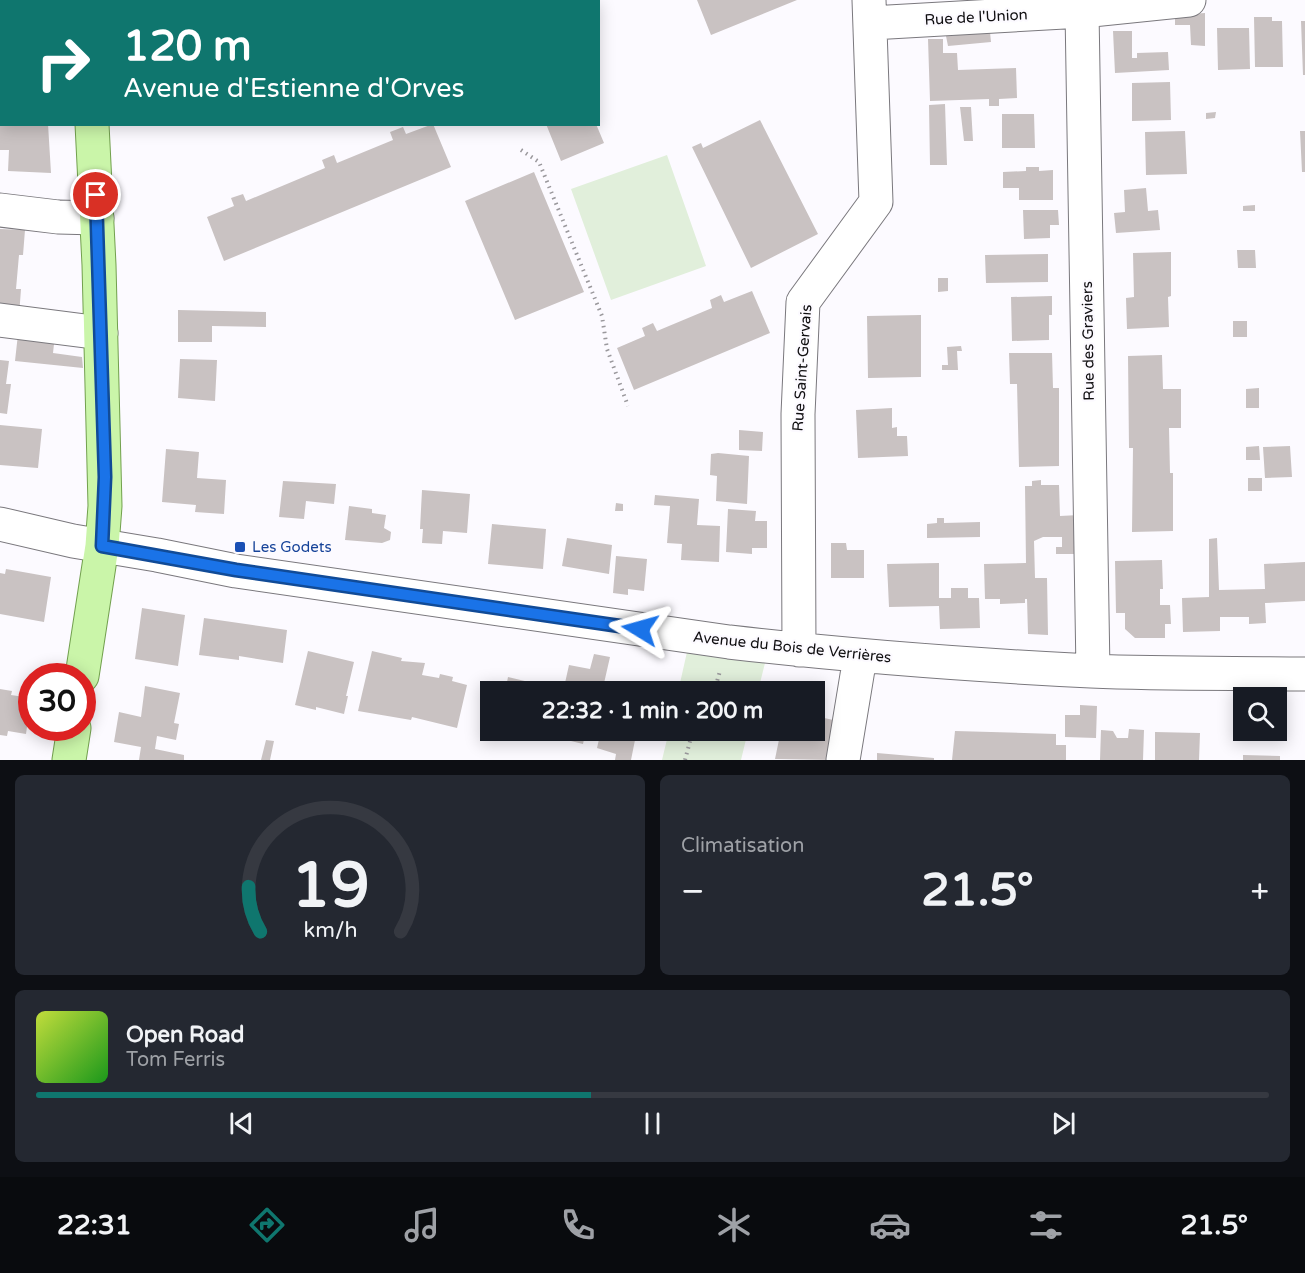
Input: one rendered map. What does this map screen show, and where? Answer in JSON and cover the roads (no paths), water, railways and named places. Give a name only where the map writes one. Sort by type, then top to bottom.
[{"type":"main road","points":[[84,663],[102,546],[105,477],[92,126]]},
{"type":"main road","points":[[69,760],[72,741]]},
{"type":"street","name":"Rue de l'Union","points":[[870,12],[1082,11],[1189,0]]},
{"type":"street","name":"Rue des Graviers","points":[[1082,11],[1093,671]]},
{"type":"street","name":"Rue Saint-Gervais","points":[[799,650],[798,414],[803,302],[876,202],[870,12]]},
{"type":"street","points":[[0,210],[58,217],[97,218]]},
{"type":"street","points":[[0,320],[101,333]]},
{"type":"street","name":"Avenue du Bois de Verrières","points":[[0,524],[102,546],[258,574],[729,642],[860,657],[1093,671],[1305,674]]},
{"type":"street","points":[[843,760],[860,657]]},
{"type":"place","name":"Les Godets","points":[[240,547]]}]
